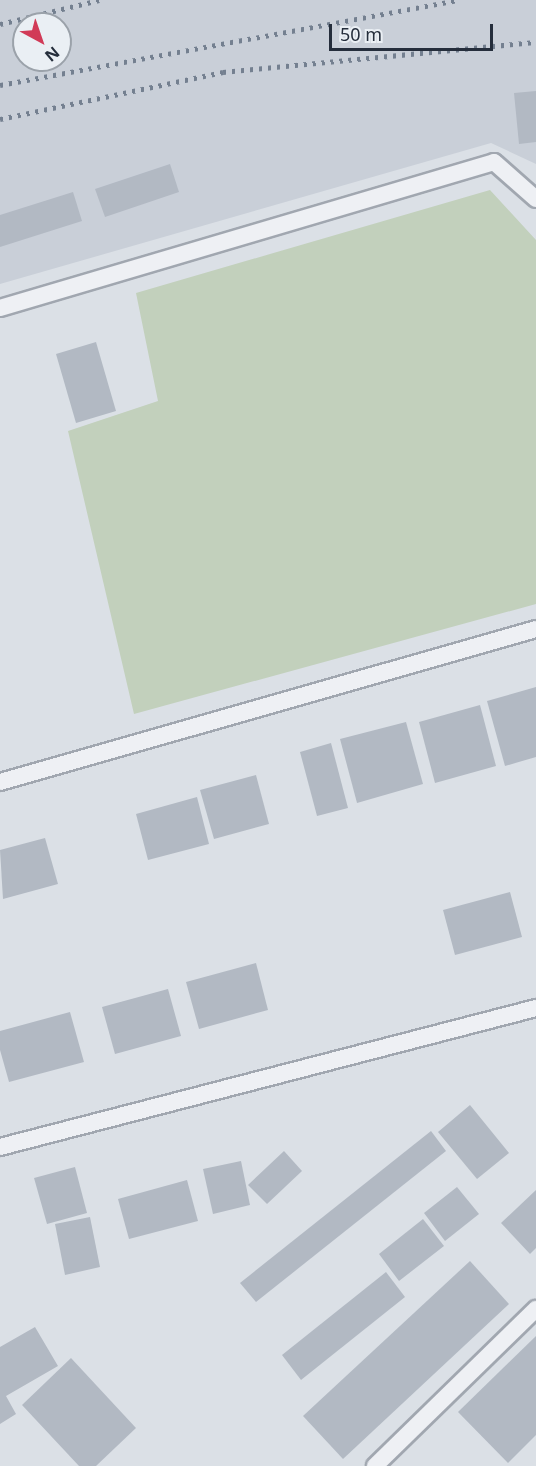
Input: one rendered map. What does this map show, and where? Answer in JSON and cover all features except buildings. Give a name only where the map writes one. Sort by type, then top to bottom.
[{"type":"street","points":[[0,308],[494,162],[535,196]]},
{"type":"street","points":[[0,782],[536,629]]},
{"type":"street","points":[[0,1147],[536,1008]]},
{"type":"street","points":[[375,1466],[536,1310]]},
{"type":"shaded area","points":[[0,0],[536,0],[536,164],[491,143],[0,284]]},
{"type":"green space","points":[[490,190],[536,240],[536,604],[134,714],[68,431],[158,401],[136,293]]},
{"type":"railway","points":[[0,24],[99,0]]},
{"type":"railway","points":[[0,85],[459,0]]},
{"type":"railway","points":[[0,119],[223,72],[536,42]]}]
